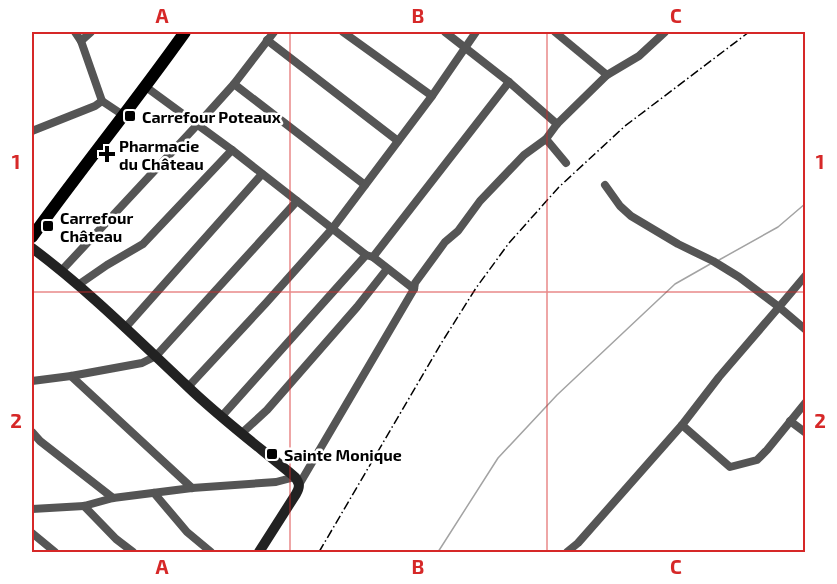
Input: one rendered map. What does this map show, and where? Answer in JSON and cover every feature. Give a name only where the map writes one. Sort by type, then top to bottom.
[{"type":"main road","points":[[32,237],[185,32]]},
{"type":"street","points":[[75,32],[81,41],[102,100],[123,115]]},
{"type":"street","points":[[81,41],[91,32]]},
{"type":"street","points":[[62,270],[234,84],[274,32]]},
{"type":"street","points":[[343,32],[432,96]]},
{"type":"street","points":[[445,32],[509,82],[557,124]]},
{"type":"street","points":[[188,387],[332,229],[432,96],[476,32]]},
{"type":"street","points":[[555,32],[607,75]]},
{"type":"street","points":[[297,480],[414,289],[415,283],[445,242],[458,231],[480,201],[524,155],[546,139],[557,124],[607,75],[639,56],[665,32]]},
{"type":"street","points":[[267,40],[398,141]]},
{"type":"street","points":[[222,416],[370,256],[509,82]]},
{"type":"street","points":[[234,84],[365,185]]},
{"type":"street","points":[[146,87],[414,289]]},
{"type":"street","points":[[32,131],[95,106],[102,100]]},
{"type":"street","points":[[546,139],[566,163]]},
{"type":"street","points":[[78,285],[143,243],[232,150]]},
{"type":"street","points":[[125,328],[262,174]]},
{"type":"street","points":[[605,185],[620,206],[631,216],[739,277],[806,330]]},
{"type":"street","points":[[32,381],[142,363],[156,356],[297,201]]},
{"type":"street","points":[[32,248],[62,270],[188,387],[297,480],[300,488],[259,552]]},
{"type":"street","points":[[242,433],[267,410],[387,269]]},
{"type":"street","points":[[567,552],[578,543],[682,425],[719,377],[806,275]]},
{"type":"street","points":[[71,376],[192,488]]},
{"type":"street","points":[[682,425],[730,467],[757,460],[806,402]]},
{"type":"street","points":[[790,421],[806,433]]},
{"type":"street","points":[[32,432],[40,441],[113,498]]},
{"type":"street","points":[[32,509],[84,506],[113,498],[192,488],[297,480]]},
{"type":"street","points":[[154,493],[187,532],[211,552]]},
{"type":"street","points":[[84,506],[116,539],[133,552]]},
{"type":"street","points":[[32,533],[55,552]]},
{"type":"waterway","points":[[719,260],[778,227],[806,203]]},
{"type":"waterway","points":[[438,552],[498,458],[557,395],[675,284],[712,263]]},
{"type":"railway","points":[[319,552],[442,342],[476,288],[509,243],[559,187],[625,126],[749,32]]},
{"type":"place","name":"Carrefour Poteaux","points":[[130,116]]},
{"type":"place","name":"Pharmacie du Château","points":[[107,154]]},
{"type":"place","name":"Carrefour Château","points":[[48,226]]},
{"type":"place","name":"Sainte Monique","points":[[272,454]]}]
